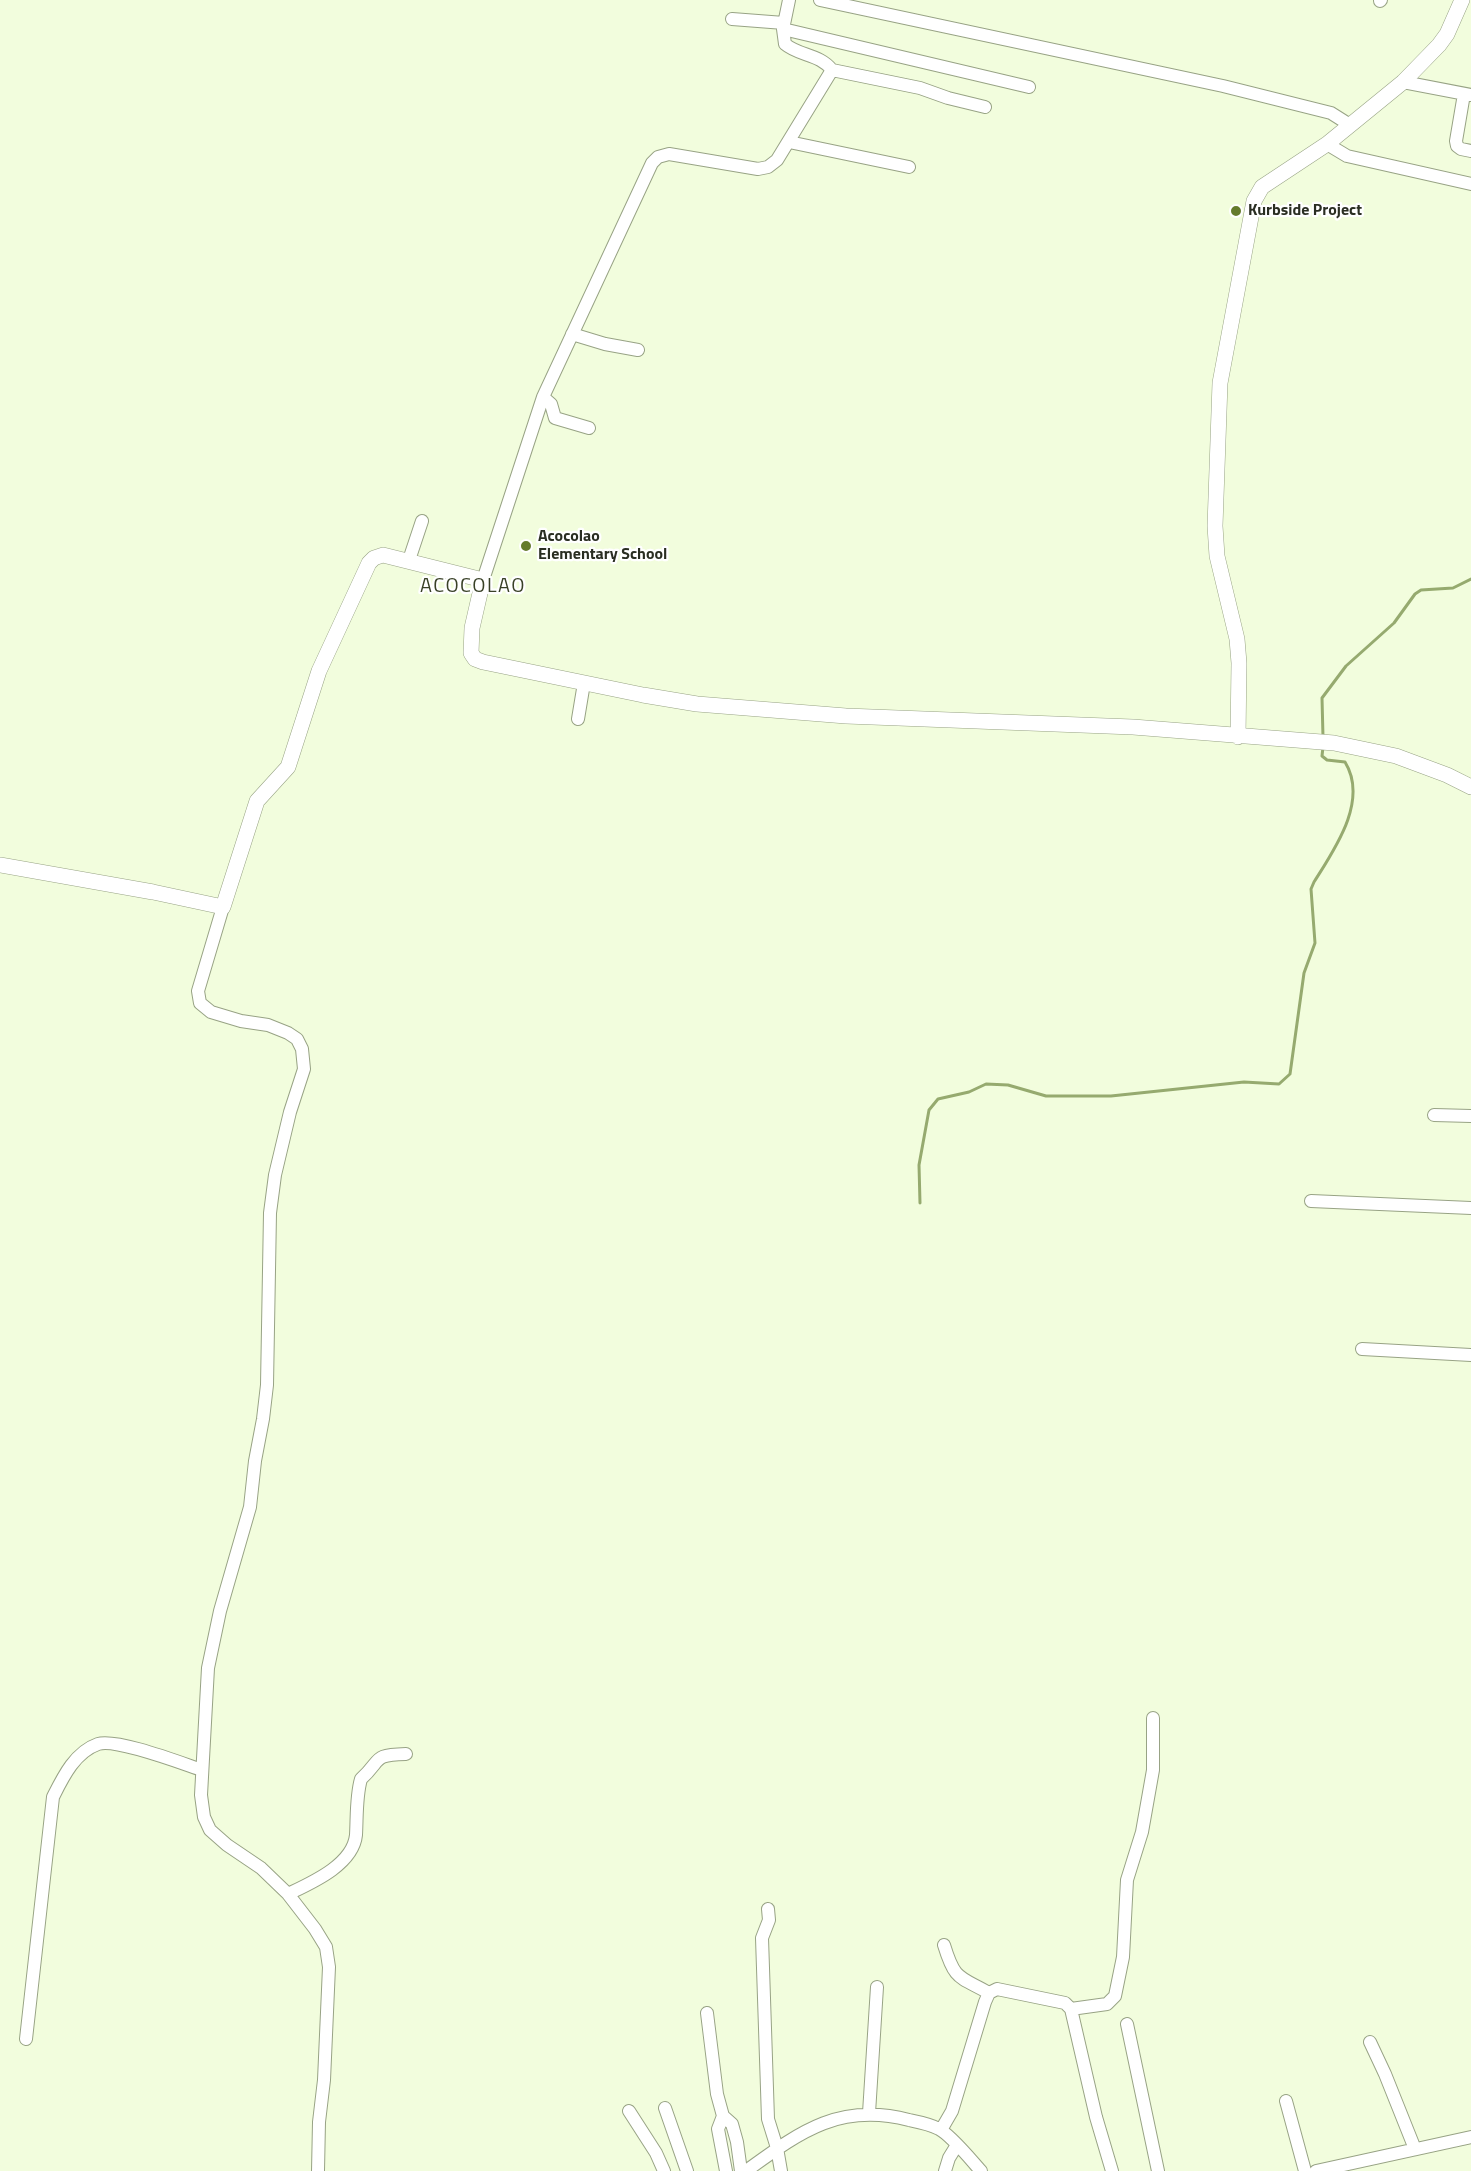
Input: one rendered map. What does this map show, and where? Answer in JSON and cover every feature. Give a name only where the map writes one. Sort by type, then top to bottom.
[{"type":"street","points":[[789,0],[784,26],[785,44],[790,48],[816,57],[832,70],[921,88],[948,98],[985,107]]},
{"type":"street","points":[[820,0],[1223,87],[1331,113],[1350,125]]},
{"type":"street","points":[[1238,737],[1237,639],[1215,539],[1222,370],[1254,201],[1262,187],[1327,144],[1403,82],[1447,34],[1462,0]]},
{"type":"street","points":[[732,20],[784,26],[1029,87]]},
{"type":"street","points":[[832,70],[777,160],[764,169],[676,154],[665,154],[658,157],[649,168],[543,397],[483,580],[472,628],[470,645],[472,656],[483,662],[678,701],[761,710],[1133,727],[1238,737],[1334,742],[1396,756],[1447,775],[1471,787]]},
{"type":"street","points":[[1403,82],[1467,94],[1456,141],[1457,146],[1461,149],[1471,151]]},
{"type":"street","points":[[789,142],[909,167]]},
{"type":"street","points":[[1327,144],[1347,156],[1471,184]]},
{"type":"street","points":[[572,334],[605,344],[638,350]]},
{"type":"street","points":[[543,397],[551,404],[555,418],[589,428]]},
{"type":"street","points":[[409,560],[422,520]]},
{"type":"street","points":[[318,2171],[329,1967],[326,1947],[288,1894],[261,1868],[227,1845],[210,1830],[202,1806],[208,1668],[220,1611],[250,1507],[267,1385],[270,1213],[275,1175],[290,1112],[304,1069],[302,1048],[297,1039],[268,1025],[240,1021],[211,1012],[200,1003],[198,991],[257,801],[288,767],[319,671],[369,563],[380,555],[409,560],[483,580]]},
{"type":"street","points":[[578,719],[584,683]]},
{"type":"street","points":[[0,866],[142,890],[223,907]]},
{"type":"street","points":[[1434,1115],[1471,1116]]},
{"type":"street","points":[[1311,1201],[1471,1208]]},
{"type":"street","points":[[1362,1349],[1471,1355]]},
{"type":"street","points":[[1071,2009],[1107,2004],[1115,1996],[1123,1957],[1127,1880],[1142,1832],[1153,1770],[1152,1718]]},
{"type":"street","points":[[26,2039],[53,1797],[63,1777],[74,1761],[96,1744],[104,1743],[124,1745],[202,1770]]},
{"type":"street","points":[[288,1894],[316,1881],[348,1855],[356,1837],[361,1779],[378,1758],[384,1755],[406,1754]]},
{"type":"street","points":[[768,1909],[769,1920],[762,1938],[765,2063],[768,2119],[781,2171]]},
{"type":"street","points":[[944,1945],[955,1973],[989,1993]]},
{"type":"street","points":[[869,2113],[878,1987]]},
{"type":"street","points":[[941,2130],[952,2111],[984,2002],[989,1993],[997,1989],[1065,2003],[1071,2009],[1096,2117],[1112,2171]]},
{"type":"street","points":[[707,2013],[717,2094],[723,2116],[732,2124],[744,2171],[777,2148],[816,2126],[835,2118],[869,2113],[890,2115],[941,2130],[981,2171]]},
{"type":"street","points":[[1127,2024],[1158,2171]]},
{"type":"street","points":[[1370,2042],[1415,2149]]},
{"type":"street","points":[[1287,2101],[1305,2171]]},
{"type":"street","points":[[665,2108],[687,2171]]},
{"type":"street","points":[[629,2111],[656,2153],[664,2171]]},
{"type":"street","points":[[723,2116],[718,2128],[726,2171]]},
{"type":"street","points":[[1316,2171],[1471,2138]]},
{"type":"street","points":[[945,2171],[949,2158],[957,2145]]},
{"type":"waterway","points":[[1323,737],[1322,698],[1346,666],[1394,623],[1415,594],[1421,590],[1453,588],[1471,579]]},
{"type":"waterway","points":[[920,1203],[919,1165],[929,1110],[938,1099],[969,1092],[986,1084],[1008,1085],[1046,1096],[1111,1096],[1244,1082],[1279,1084],[1290,1074],[1304,973],[1315,943],[1311,889],[1346,825],[1353,793],[1351,777],[1345,762],[1327,760],[1322,756],[1323,747]]},
{"type":"place","name":"Kurbside Project","points":[[1236,211]]},
{"type":"place","name":"Acocolao Elementary School","points":[[526,546]]},
{"type":"district","name":"ACOCOLAO","points":[[473,587]]}]
